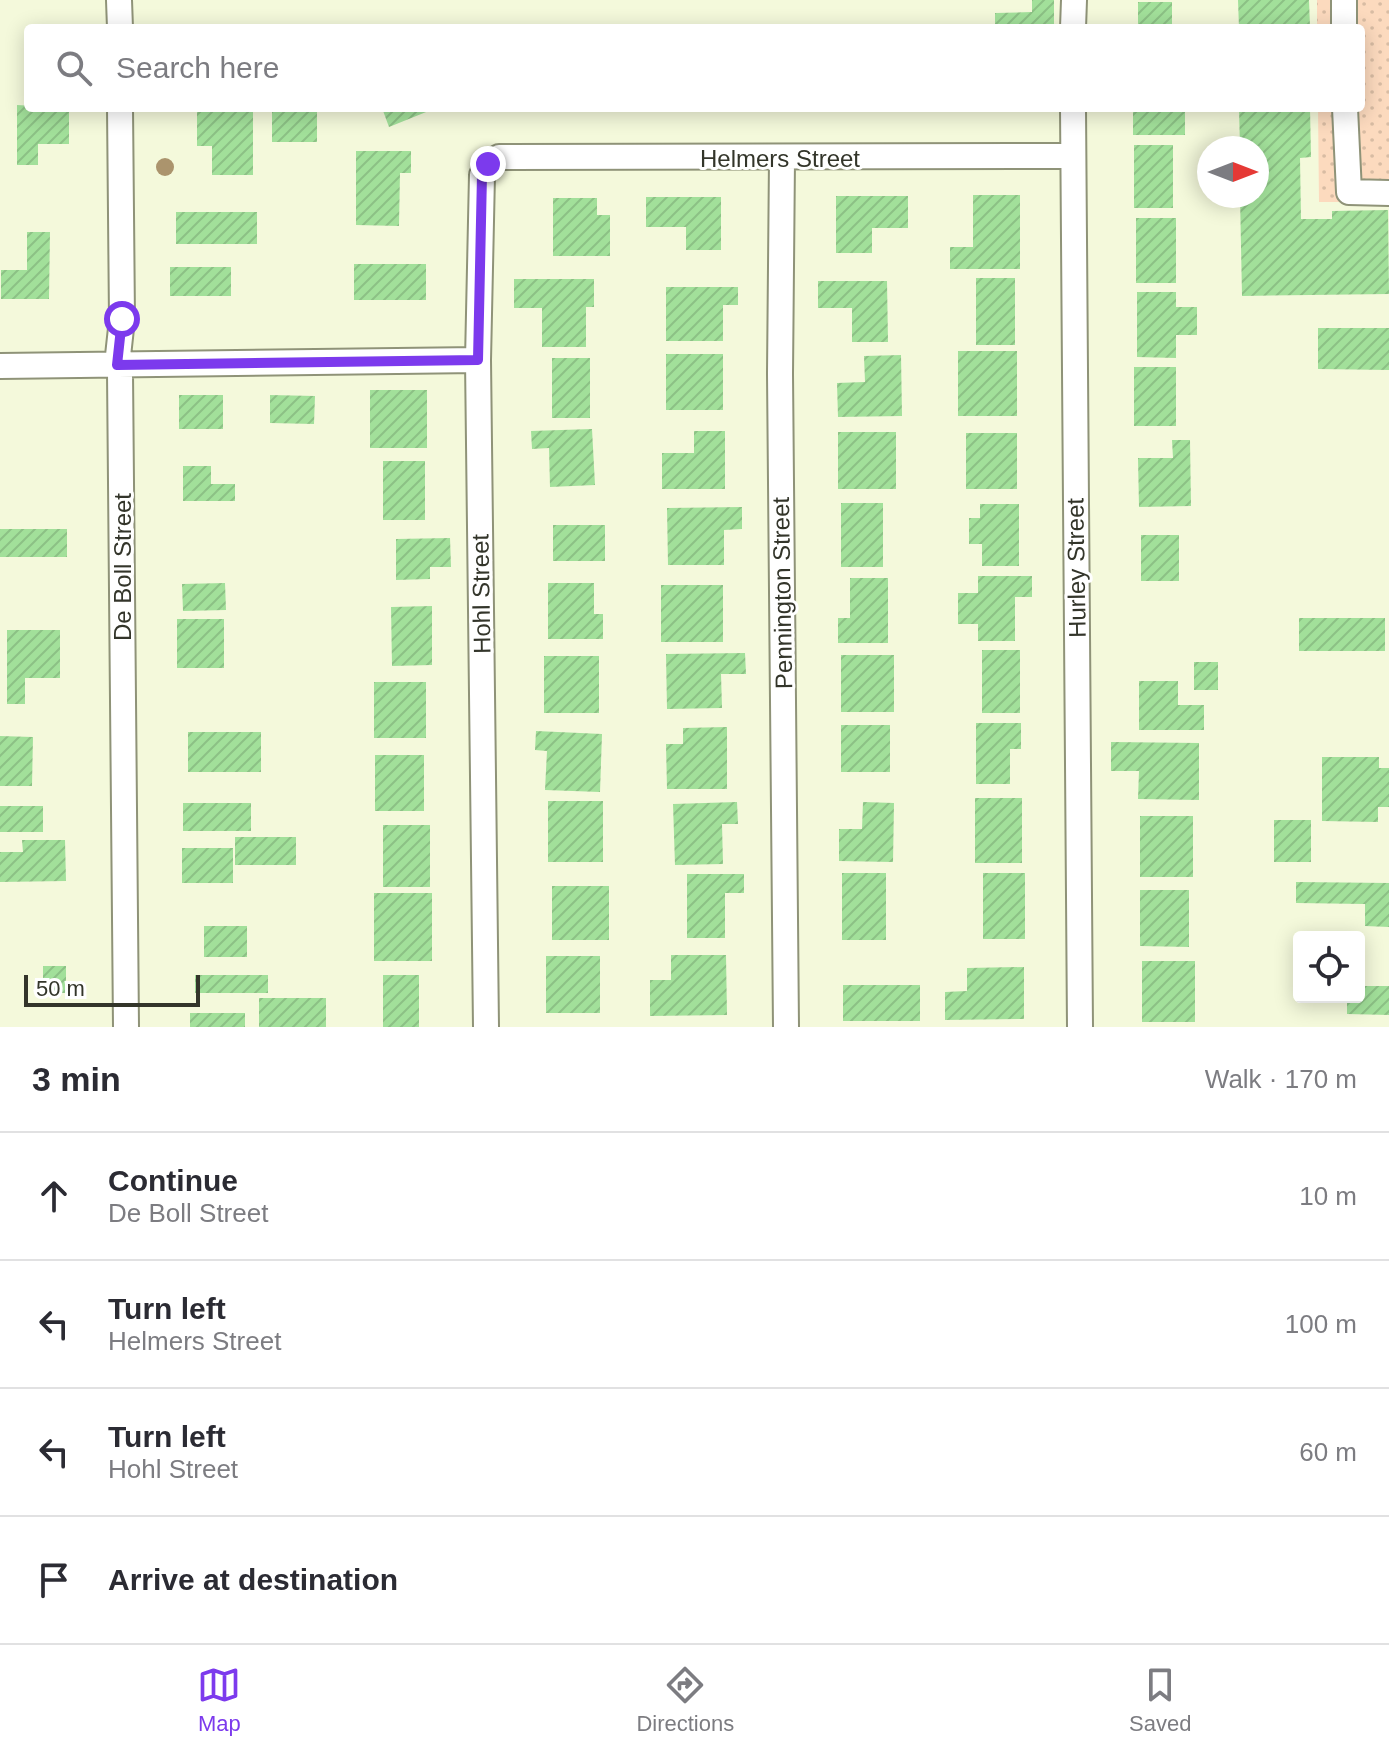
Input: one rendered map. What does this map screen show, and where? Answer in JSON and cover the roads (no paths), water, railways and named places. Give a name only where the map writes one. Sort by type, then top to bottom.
[{"type":"street","points":[[119,0],[120,24]]},
{"type":"street","points":[[1073,24],[1074,0]]},
{"type":"street","points":[[1344,0],[1344,24]]},
{"type":"street","name":"De Boll Street","points":[[120,112],[122,319],[117,365],[120,373],[126,1027]]},
{"type":"street","name":"Hurley Street","points":[[1073,112],[1080,1027]]},
{"type":"street","points":[[1345,112],[1349,192],[1389,193]]},
{"type":"street","name":"Helmers Street","points":[[488,164],[499,157],[782,159],[1073,156]]},
{"type":"street","name":"Pennington Street","points":[[782,159],[780,374],[786,1027]]},
{"type":"street","name":"Hohl Street","points":[[486,1027],[478,360],[482,175],[488,164]]},
{"type":"street","points":[[0,366],[478,360]]}]
